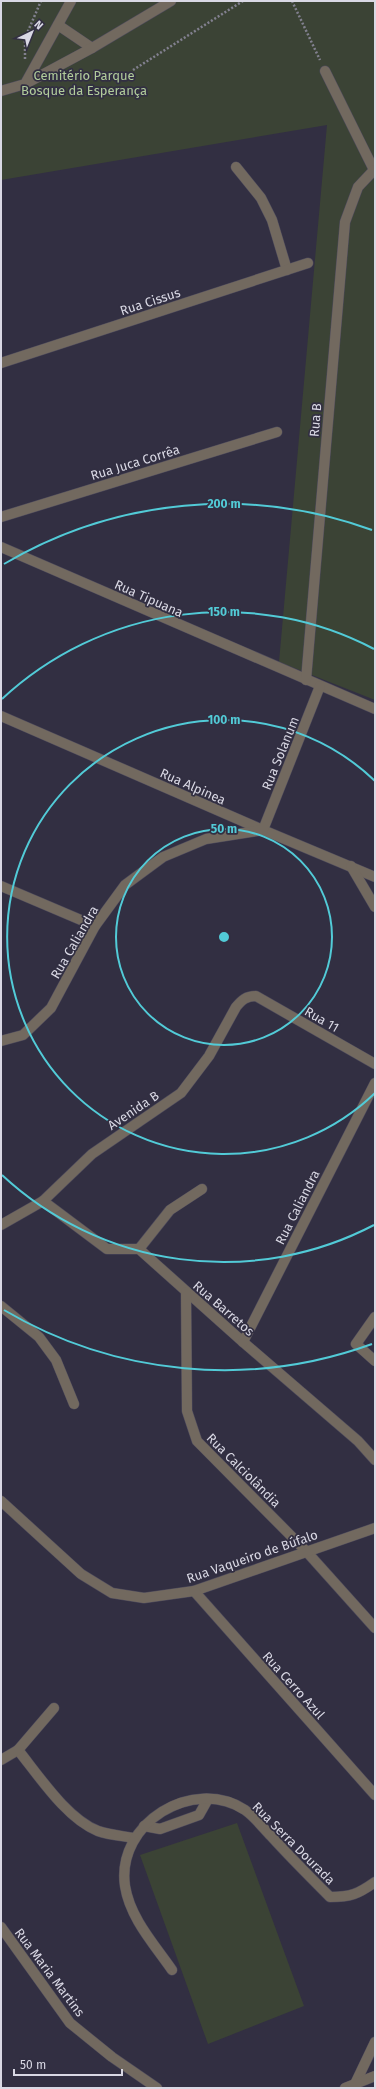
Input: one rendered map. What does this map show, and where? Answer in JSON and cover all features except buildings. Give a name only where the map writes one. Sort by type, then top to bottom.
[{"type":"street","points":[[25,84],[71,1]]},
{"type":"street","points":[[1,91],[25,84],[92,48],[171,1]]},
{"type":"street","points":[[58,25],[92,48]]},
{"type":"street","points":[[325,71],[375,170]]},
{"type":"street","points":[[236,167],[261,198],[272,220],[287,270]]},
{"type":"street","name":"Rua B","points":[[306,680],[345,222],[358,187],[375,170]]},
{"type":"street","name":"Rua Cissus","points":[[1,364],[308,263]]},
{"type":"street","name":"Rua Juca Corrêa","points":[[1,517],[277,432]]},
{"type":"street","name":"Rua Tipuana","points":[[1,547],[375,709]]},
{"type":"street","name":"Rua Solanum","points":[[263,830],[320,686]]},
{"type":"street","name":"Rua Alpinea","points":[[1,716],[375,877]]},
{"type":"street","name":"Rua Caliandra","points":[[1,1041],[23,1035],[51,1008],[95,926],[126,885],[163,857],[206,839],[263,830]]},
{"type":"street","points":[[351,866],[375,907]]},
{"type":"street","points":[[1,886],[95,926]]},
{"type":"street","name":"Avenida B","points":[[1,1225],[43,1200],[92,1154],[181,1093],[209,1056],[236,1007],[242,1000],[249,996],[256,996]]},
{"type":"street","name":"Rua 11","points":[[256,996],[375,1064]]},
{"type":"street","name":"Rua Caliandra","points":[[243,1342],[375,1083]]},
{"type":"street","points":[[43,1200],[107,1248],[139,1248],[170,1210],[202,1189]]},
{"type":"street","name":"Rua Barretos","points":[[139,1248],[186,1292],[358,1441],[375,1460]]},
{"type":"street","name":"Rua Calciolândia","points":[[186,1292],[187,1411],[197,1441],[306,1551],[375,1628]]},
{"type":"street","points":[[1,1306],[39,1337],[56,1360],[74,1404]]},
{"type":"street","points":[[375,1317],[356,1344],[375,1362]]},
{"type":"street","name":"Rua Vaqueiro de Búfalo","points":[[1,1501],[81,1574],[112,1592],[144,1598],[194,1591],[375,1528]]},
{"type":"street","name":"Rua Cerro Azul","points":[[194,1591],[373,1791]]},
{"type":"street","points":[[1,1760],[18,1750],[54,1708]]},
{"type":"street","points":[[18,1750],[64,1806],[86,1825],[99,1831],[134,1838]]},
{"type":"street","name":"Rua Serra Dourada","points":[[172,1970],[131,1908],[125,1885],[126,1861],[134,1838],[150,1818],[172,1805],[196,1799],[208,1799],[222,1800],[245,1810],[330,1897],[348,1897],[360,1893],[375,1882]]},
{"type":"street","points":[[144,1826],[160,1829],[199,1815],[208,1799]]},
{"type":"street","name":"Rua Maria Martins","points":[[1,1927],[70,2023],[112,2057],[156,2087]]},
{"type":"street","points":[[355,2084],[375,2042]]},
{"type":"street","points":[[345,2088],[375,2076]]},
{"type":"path","points":[[25,61],[25,38],[41,1]]},
{"type":"path","points":[[133,70],[243,1]]},
{"type":"path","points":[[292,1],[325,71]]},
{"type":"green space","name":"Cemitério Parque Bosque da Esperança","points":[[1,1],[375,1],[375,700],[279,662],[327,125],[1,180]]},
{"type":"green space","points":[[237,1823],[304,2006],[208,2044],[140,1855]]}]
